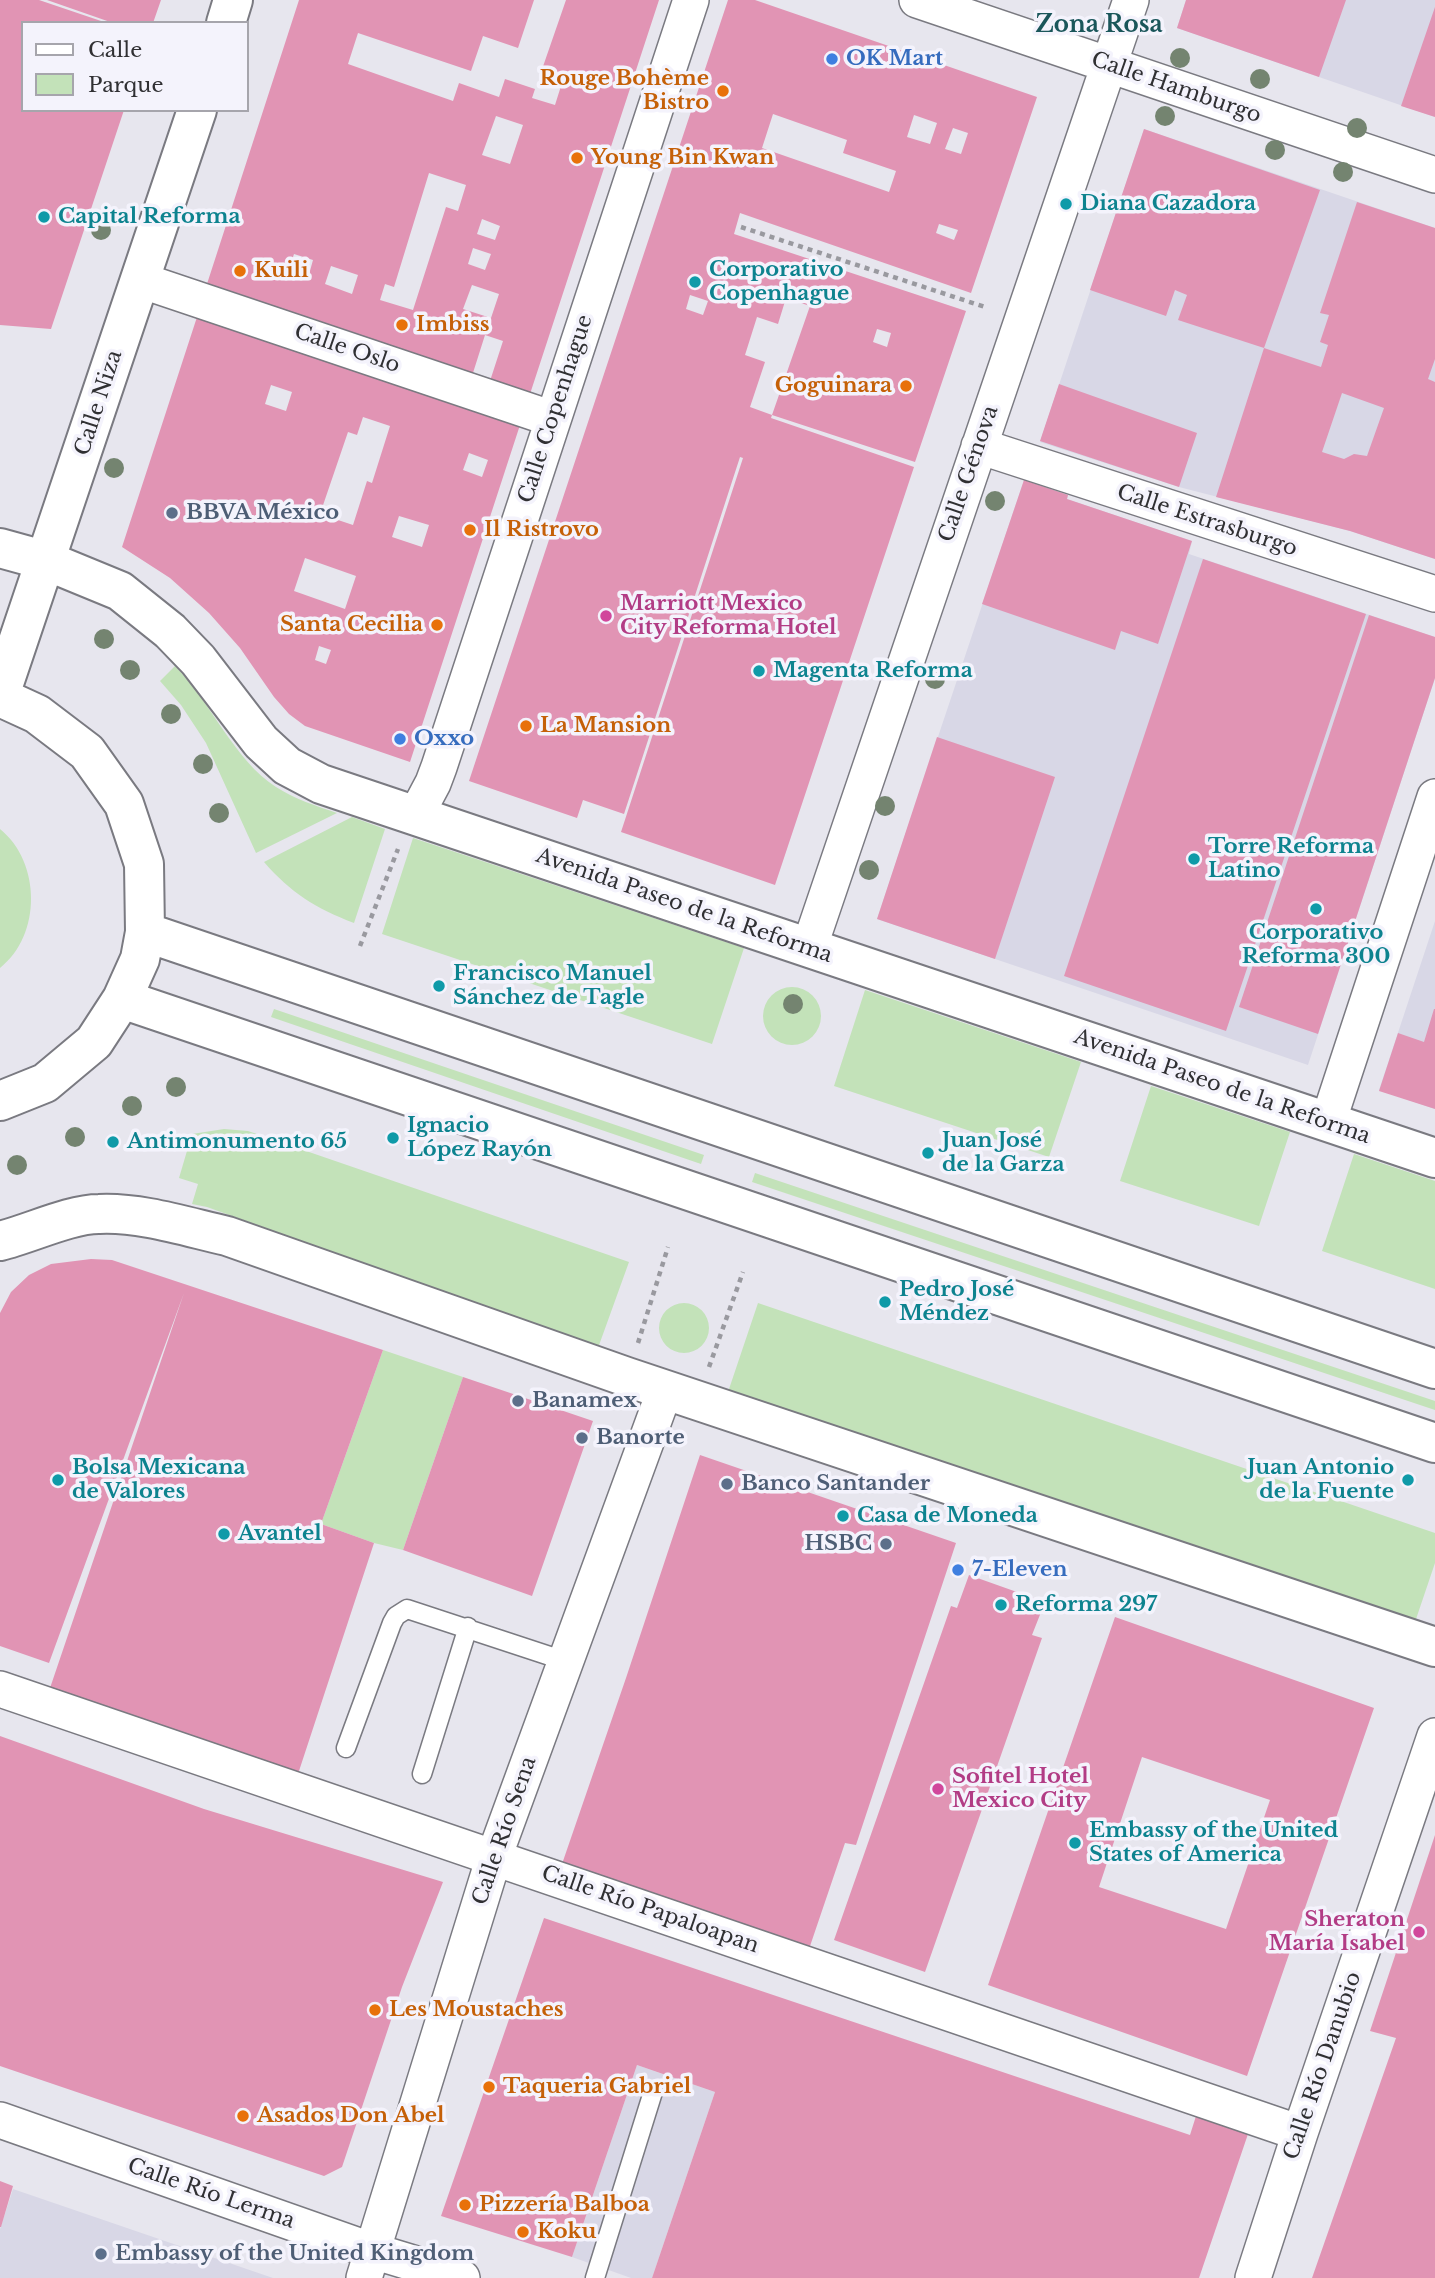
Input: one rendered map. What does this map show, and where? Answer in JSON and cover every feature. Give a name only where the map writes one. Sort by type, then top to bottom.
[{"type":"street","points":[[227,21],[233,0]]},
{"type":"street","name":"Calle Copenhague","points":[[416,815],[433,783],[691,0]]},
{"type":"street","name":"Calle Hamburgo","points":[[917,0],[1435,175]]},
{"type":"street","name":"Calle Génova","points":[[809,947],[1131,0]]},
{"type":"street","name":"Calle Niza","points":[[0,696],[196,112]]},
{"type":"street","name":"Calle Oslo","points":[[140,279],[553,419]]},
{"type":"street","name":"Calle Estrasburgo","points":[[979,446],[1435,594]]},
{"type":"street","name":"Avenida Paseo de la Reforma","points":[[0,548],[47,561],[120,591],[155,618],[198,660],[261,742],[287,766],[321,784],[1435,1158]]},
{"type":"street","points":[[0,696],[37,714],[87,752],[124,804],[144,864],[145,932],[140,959],[122,999],[94,1042],[45,1083],[0,1101]]},
{"type":"street","points":[[1328,1122],[1435,797]]},
{"type":"street","points":[[145,932],[1435,1368]]},
{"type":"street","points":[[122,999],[1435,1443]]},
{"type":"street","points":[[0,1241],[98,1213],[159,1220],[228,1236],[627,1377],[1435,1647]]},
{"type":"street","name":"Calle Río Sena","points":[[369,2264],[494,1857],[565,1661],[681,1395]]},
{"type":"street","name":"Calle Río Papaloapan","points":[[0,1689],[1300,2133]]},
{"type":"street","name":"Calle Río Danubio","points":[[1253,2278],[1435,1736]]},
{"type":"street","name":"Calle Río Lerma","points":[[0,2120],[369,2264],[462,2278]]},
{"type":"lane","points":[[346,1748],[396,1616],[407,1609],[414,1609],[565,1661]]},
{"type":"lane","points":[[422,1774],[468,1628]]},
{"type":"lane","points":[[595,2278],[653,2092]]},
{"type":"path","points":[[741,227],[1022,319]]},
{"type":"path","points":[[360,946],[404,834],[416,815]]},
{"type":"path","points":[[627,1377],[668,1247]]},
{"type":"path","points":[[681,1395],[743,1272]]},
{"type":"shaded area","points":[[1186,0],[1435,0],[1435,117],[1177,28]]},
{"type":"shaded area","points":[[1144,129],[1435,228],[1435,559],[1350,531],[1179,487],[1040,442]]},
{"type":"shaded area","points":[[1024,480],[1068,495],[1067,499],[1192,541],[1189,554],[1435,637],[1435,678],[1308,1065],[877,919]]},
{"type":"shaded area","points":[[1435,921],[1435,1109],[1379,1090]]},
{"type":"shaded area","points":[[637,2065],[715,2092],[652,2278],[631,2278],[572,2257]]},
{"type":"shaded area","name":"Embassy of the United Kingdom","points":[[13,2189],[273,2278],[0,2278],[0,2229]]},
{"type":"green space","points":[[175,666],[261,776],[291,795],[337,813],[256,853],[206,743],[181,705],[160,681]]},
{"type":"green space","points":[[352,817],[385,829],[354,923],[327,912],[304,898],[284,883],[264,862]]},
{"type":"green space","points":[[0,829],[23,860],[31,898],[23,937],[14,954],[0,968]]},
{"type":"green space","points":[[413,838],[744,948],[712,1044],[382,934]]},
{"type":"green space","points":[[792,987],[803,989],[816,1000],[821,1016],[819,1027],[808,1040],[792,1045],[781,1043],[768,1032],[763,1016],[765,1005],[776,992]]},
{"type":"green space","points":[[865,990],[1081,1062],[1049,1157],[834,1086]]},
{"type":"green space","points":[[274,1009],[704,1155],[701,1164],[271,1017]]},
{"type":"green space","points":[[1151,1086],[1290,1132],[1259,1226],[1120,1181]]},
{"type":"green space","points":[[224,1129],[248,1131],[629,1262],[598,1348],[207,1207],[192,1204],[198,1184],[179,1178],[192,1134]]},
{"type":"green space","points":[[1354,1154],[1435,1181],[1435,1289],[1322,1251]]},
{"type":"green space","points":[[755,1173],[1435,1401],[1435,1410],[752,1182]]},
{"type":"green space","points":[[684,1303],[702,1310],[709,1328],[702,1346],[684,1353],[666,1346],[659,1328],[666,1310]]},
{"type":"green space","points":[[758,1303],[1435,1533],[1435,1563],[1414,1625],[728,1392]]},
{"type":"green space","points":[[383,1350],[463,1377],[403,1550],[321,1524]]},
{"type":"building","name":"Capital Reforma","points":[[0,0],[39,0],[101,21],[21,21],[21,112],[123,112],[51,329],[0,325]]},
{"type":"building","points":[[47,0],[161,0],[154,21],[107,21]]},
{"type":"building","points":[[299,0],[534,0],[518,48],[483,36],[471,71],[358,33],[348,64],[453,101],[459,83],[499,97],[505,79],[535,89],[532,98],[555,105],[561,86],[539,78],[566,0],[659,0],[530,394],[490,381],[503,341],[485,335],[472,376],[206,287]],"holes":[[[496,116],[523,125],[510,164],[482,155]],[[429,173],[466,185],[458,211],[446,207],[413,310],[380,300],[385,284],[394,287]],[[482,219],[500,226],[495,240],[477,234]],[[473,248],[491,254],[485,270],[468,264]],[[294,254],[313,260],[308,278],[288,272]],[[331,266],[358,275],[352,294],[325,284]],[[472,285],[499,294],[491,318],[463,309]]]},
{"type":"building","points":[[728,0],[755,0],[1037,97],[971,293],[740,213],[734,234],[966,311],[915,462],[772,415],[771,418],[914,467],[775,885],[621,832],[743,458],[740,457],[624,814],[583,800],[577,818],[469,781]],"holes":[[[773,114],[847,140],[843,153],[896,171],[889,192],[762,148]],[[914,115],[937,123],[930,144],[907,137]],[[953,128],[968,133],[961,154],[945,149]],[[939,224],[958,230],[954,240],[936,233]],[[690,295],[708,301],[703,315],[686,309]],[[786,298],[810,306],[772,415],[750,407],[765,362],[745,355],[757,317],[778,324]],[[877,329],[891,333],[887,347],[873,342]]]},
{"type":"building","points":[[1186,0],[1346,0],[1319,77],[1177,28]]},
{"type":"building","points":[[1435,7],[1435,117],[1401,106]]},
{"type":"building","points":[[1144,129],[1320,190],[1264,348],[1178,320],[1187,295],[1175,290],[1166,316],[1090,290]]},
{"type":"building","points":[[1357,202],[1435,228],[1435,359],[1428,379],[1435,382],[1435,559],[1350,531],[1216,497],[1264,348],[1321,367],[1328,345],[1320,342],[1329,315],[1320,313]],"holes":[[[1342,393],[1384,408],[1367,456],[1354,454],[1344,459],[1322,452]]]},
{"type":"building","points":[[197,317],[520,425],[410,762],[305,726],[289,714],[274,697],[240,648],[209,613],[170,578],[122,547]],"holes":[[[271,385],[292,392],[286,411],[265,404]],[[363,417],[390,426],[372,483],[367,481],[353,525],[320,514],[348,432],[357,435]],[[469,453],[488,460],[482,477],[463,470]],[[399,516],[429,525],[422,547],[392,537]],[[305,558],[356,576],[345,609],[294,591]],[[319,646],[331,650],[326,664],[315,660]]]},
{"type":"building","points":[[1059,384],[1197,433],[1179,487],[1040,441]]},
{"type":"building","points":[[1024,480],[1068,495],[1067,499],[1192,541],[1158,644],[1121,631],[1115,650],[982,604]]},
{"type":"building","name":"Torre Reforma Latino","points":[[1203,559],[1366,614],[1226,1031],[1064,976]]},
{"type":"building","points":[[1369,615],[1435,637],[1435,678],[1318,1034],[1239,1007]]},
{"type":"building","points":[[937,737],[1055,777],[995,959],[877,919]]},
{"type":"building","points":[[1434,1009],[1435,1109],[1379,1091],[1398,1033],[1424,1042]]},
{"type":"building","name":"Avantel","points":[[91,1259],[112,1260],[383,1350],[321,1524],[374,1543],[298,1774],[49,1691],[184,1293],[49,1663],[0,1646],[0,1313],[11,1292],[29,1275],[51,1264]]},
{"type":"building","points":[[463,1377],[593,1421],[532,1596],[403,1550]]},
{"type":"building","points":[[700,1455],[956,1543],[856,1845],[845,1843],[808,1952],[562,1864]]},
{"type":"building","name":"Sofitel Hotel Mexico City","points":[[969,1575],[1045,1602],[1032,1635],[1042,1638],[925,1972],[834,1940],[951,1606],[957,1608]]},
{"type":"building","name":"Embassy of the United States of America","points":[[1115,1617],[1374,1708],[1247,2076],[988,1985]],"holes":[[[1142,1757],[1270,1800],[1226,1929],[1099,1887]]]},
{"type":"building","points":[[0,1736],[204,1809],[443,1882],[402,1987],[342,2167],[324,2176],[0,2066]]},
{"type":"building","points":[[1435,1835],[1435,2278],[1312,2278],[1396,2038],[1370,2031]]},
{"type":"building","points":[[544,1918],[1190,2135],[1196,2116],[1248,2134],[1199,2278],[652,2278],[715,2092],[637,2065],[572,2257],[441,2216]]},
{"type":"building","points":[[0,2181],[13,2186],[1,2227],[0,2227]]},
{"type":"place","name":"OK Mart","points":[[832,59]]},
{"type":"place","name":"Rouge Bohème Bistro","points":[[723,91]]},
{"type":"place","name":"Young Bin Kwan","points":[[577,158]]},
{"type":"place","name":"Diana Cazadora","points":[[1066,204]]},
{"type":"place","name":"Capital Reforma","points":[[44,217]]},
{"type":"place","name":"Kuili","points":[[240,271]]},
{"type":"place","name":"Corporativo Copenhague","points":[[695,282]]},
{"type":"place","name":"Imbiss","points":[[402,325]]},
{"type":"place","name":"Goguinara","points":[[906,386]]},
{"type":"place","name":"BBVA México","points":[[172,513]]},
{"type":"place","name":"Il Ristrovo","points":[[470,530]]},
{"type":"place","name":"Marriott Mexico City Reforma Hotel","points":[[606,616]]},
{"type":"place","name":"Santa Cecilia","points":[[437,625]]},
{"type":"place","name":"Magenta Reforma","points":[[759,671]]},
{"type":"place","name":"La Mansion","points":[[526,726]]},
{"type":"place","name":"Oxxo","points":[[400,739]]},
{"type":"place","name":"Torre Reforma Latino","points":[[1194,859]]},
{"type":"place","name":"Corporativo Reforma 300","points":[[1316,909]]},
{"type":"place","name":"Francisco Manuel Sánchez de Tagle","points":[[439,986]]},
{"type":"place","name":"Ignacio López Rayón","points":[[393,1138]]},
{"type":"place","name":"Antimonumento 65","points":[[113,1142]]},
{"type":"place","name":"Juan José de la Garza","points":[[928,1153]]},
{"type":"place","name":"Pedro José Méndez","points":[[885,1302]]},
{"type":"place","name":"Banamex","points":[[518,1401]]},
{"type":"place","name":"Banorte","points":[[582,1438]]},
{"type":"place","name":"Bolsa Mexicana de Valores","points":[[58,1480]]},
{"type":"place","name":"Juan Antonio de la Fuente","points":[[1408,1480]]},
{"type":"place","name":"Banco Santander","points":[[727,1484]]},
{"type":"place","name":"Casa de Moneda","points":[[843,1516]]},
{"type":"place","name":"Avantel","points":[[224,1534]]},
{"type":"place","name":"HSBC","points":[[886,1544]]},
{"type":"place","name":"7-Eleven","points":[[958,1570]]},
{"type":"place","name":"Reforma 297","points":[[1001,1605]]},
{"type":"place","name":"Sofitel Hotel Mexico City","points":[[938,1789]]},
{"type":"place","name":"Embassy of the United States of America","points":[[1075,1843]]},
{"type":"place","name":"Sheraton María Isabel","points":[[1419,1932]]},
{"type":"place","name":"Les Moustaches","points":[[375,2010]]},
{"type":"place","name":"Taqueria Gabriel","points":[[489,2087]]},
{"type":"place","name":"Asados Don Abel","points":[[243,2116]]},
{"type":"place","name":"Pizzería Balboa","points":[[465,2205]]},
{"type":"place","name":"Koku","points":[[523,2232]]},
{"type":"place","name":"Embassy of the United Kingdom","points":[[101,2254]]},
{"type":"district","name":"Zona Rosa","points":[[1099,26]]}]
